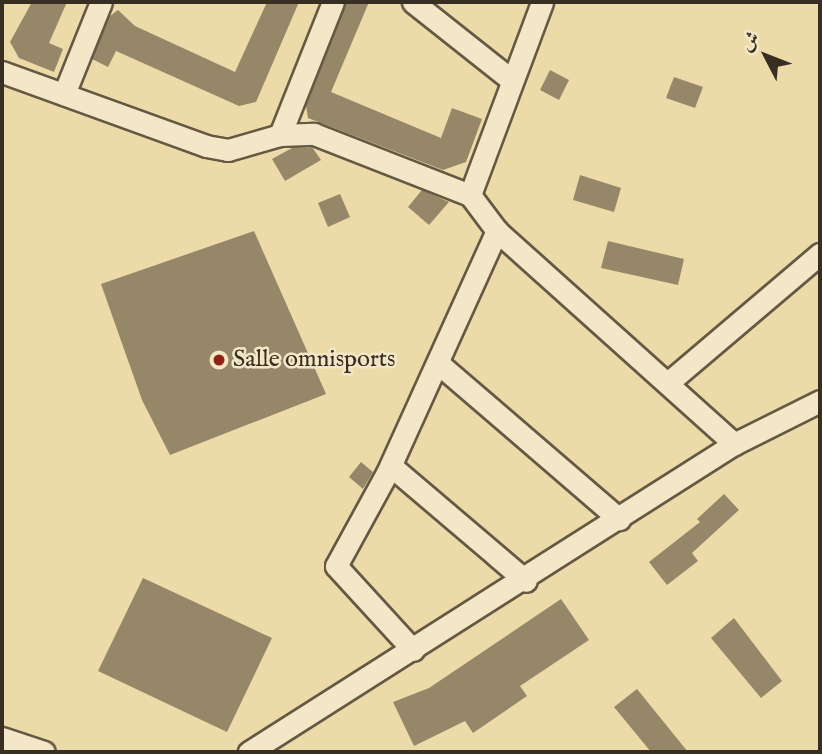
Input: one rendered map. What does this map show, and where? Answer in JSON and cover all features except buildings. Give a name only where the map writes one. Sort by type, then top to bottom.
[{"type":"street","points":[[64,94],[101,2]]},
{"type":"street","points":[[280,135],[332,2]]},
{"type":"street","points":[[413,2],[510,79]]},
{"type":"street","points":[[470,195],[510,79],[542,2]]},
{"type":"street","points":[[2,72],[206,146],[228,150],[280,135],[314,134],[470,195],[497,231],[670,381],[734,444]]},
{"type":"street","points":[[413,650],[336,566],[391,466],[497,231]]},
{"type":"street","points":[[670,381],[820,254]]},
{"type":"street","points":[[439,364],[619,519]]},
{"type":"street","points":[[249,752],[526,581],[734,444],[815,409]]},
{"type":"street","points":[[391,466],[526,581]]},
{"type":"street","points":[[2,738],[44,752]]},
{"type":"place","name":"Salle omnisports","points":[[219,360]]}]
